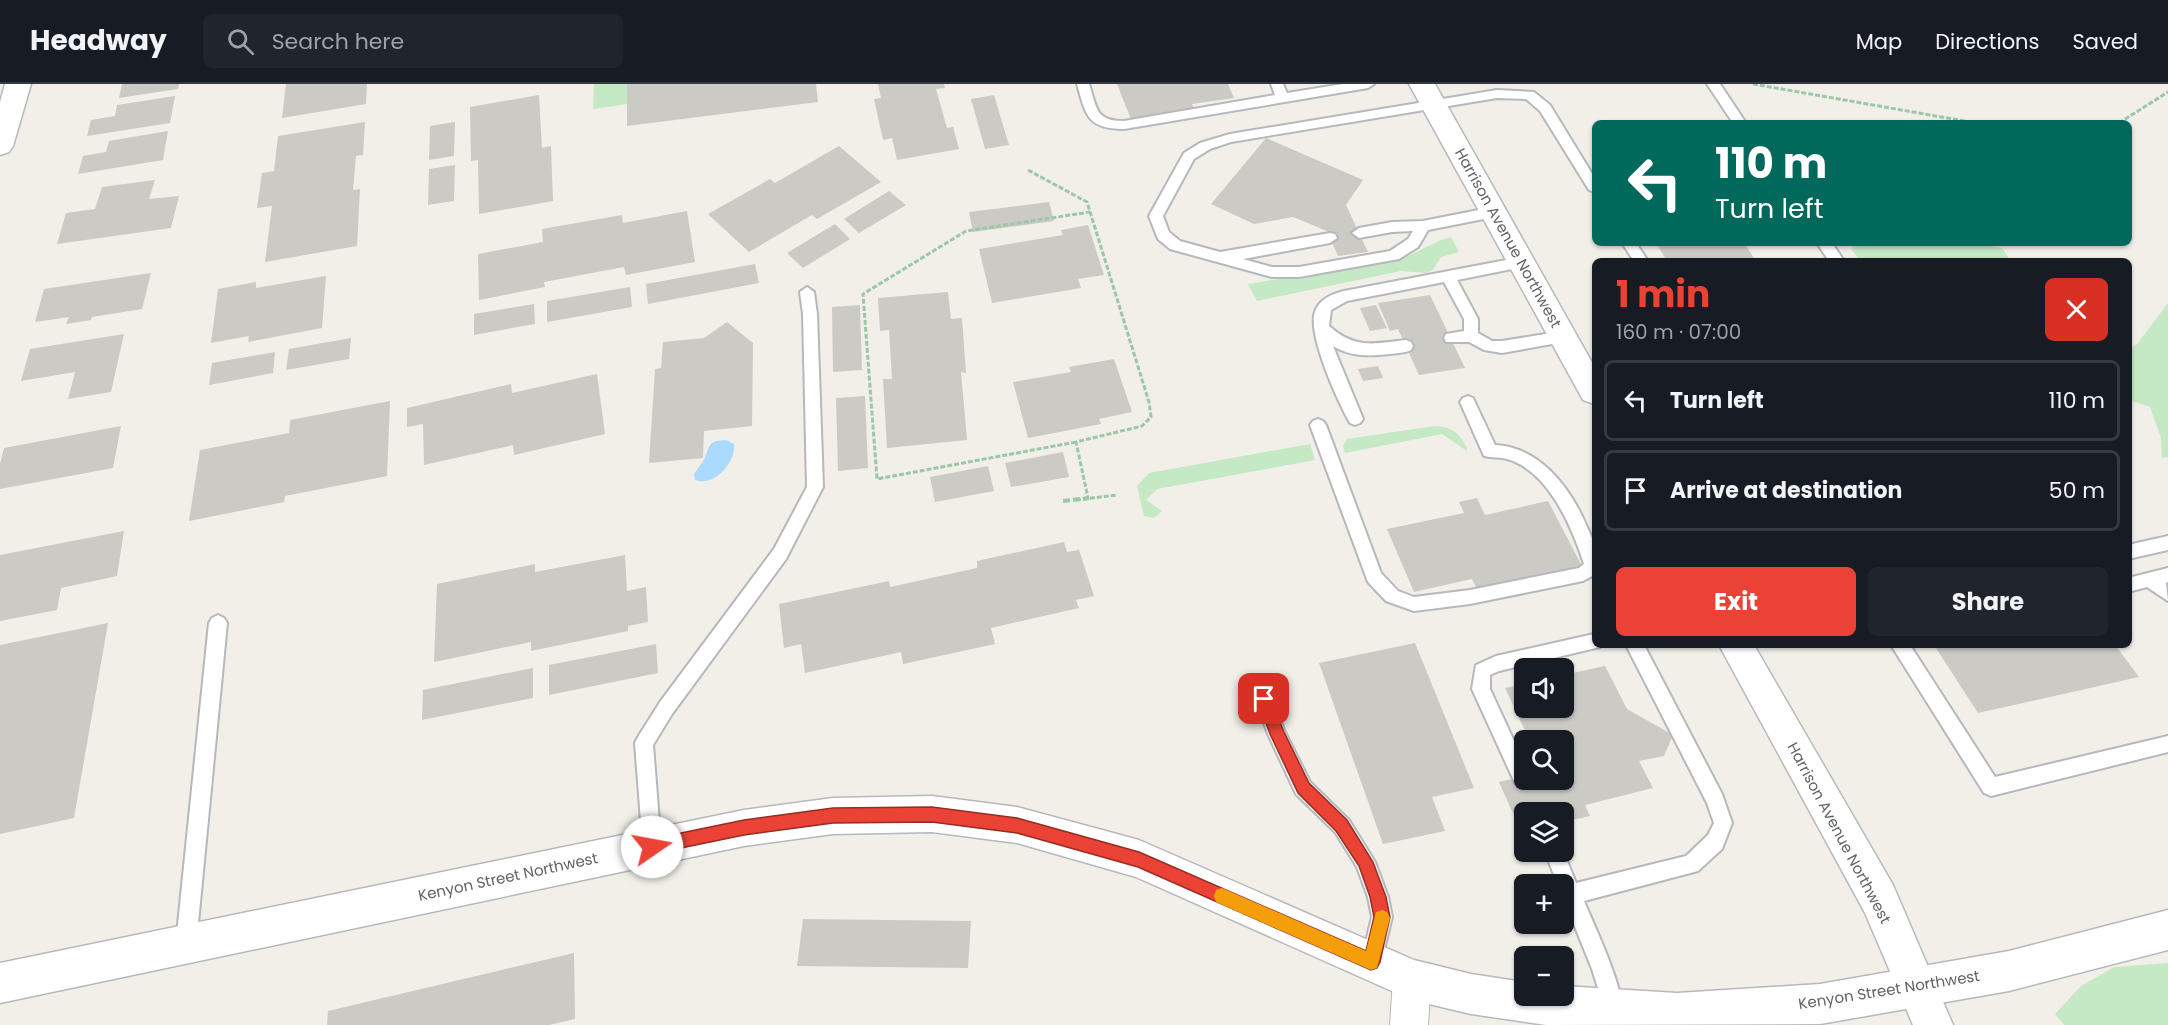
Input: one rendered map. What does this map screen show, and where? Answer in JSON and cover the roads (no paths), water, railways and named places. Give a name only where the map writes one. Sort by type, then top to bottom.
[{"type":"street","points":[[0,146],[18,84]]},
{"type":"street","name":"Harrison Avenue Northwest","points":[[1428,95],[1592,388]]},
{"type":"street","name":"Harrison Avenue Northwest","points":[[1738,648],[1879,899],[1933,1025]]},
{"type":"street","name":"Kenyon Street Northwest","points":[[0,983],[744,828],[833,816],[932,814],[1017,825],[1139,859],[1412,980],[1471,994],[1547,1005],[1615,1011],[1677,1013],[1820,1004],[2009,971],[2168,930]]},
{"type":"street","points":[[1409,1025],[1412,980]]},
{"type":"lane","points":[[1083,84],[1094,117],[1107,125],[1124,125],[1368,84]]},
{"type":"lane","points":[[1277,84],[1283,98]]},
{"type":"lane","points":[[1713,84],[1738,120]]},
{"type":"lane","points":[[1423,226],[1413,243],[1394,255],[1299,272],[1272,272],[1175,245],[1163,235],[1156,216],[1189,156],[1205,146],[1230,138],[1428,95],[1529,96],[1545,108],[1592,184]]},
{"type":"lane","points":[[1359,233],[1392,227],[1423,226],[1494,212]]},
{"type":"lane","points":[[1216,255],[1250,253],[1330,238]]},
{"type":"lane","points":[[1355,419],[1331,363],[1321,329],[1320,315],[1326,304],[1344,296],[1521,262]]},
{"type":"lane","points":[[1448,276],[1471,319],[1471,336]]},
{"type":"lane","points":[[652,847],[644,743],[666,708],[780,554],[815,487],[810,314],[807,292]]},
{"type":"lane","points":[[1321,329],[1336,343],[1358,351],[1406,346]]},
{"type":"lane","points":[[1451,338],[1471,336],[1488,346],[1502,347],[1564,337]]},
{"type":"lane","points":[[1468,402],[1490,451],[1512,453],[1537,468],[1563,499],[1588,549],[1592,563]]},
{"type":"lane","points":[[1318,425],[1374,577],[1392,596],[1414,604],[1470,597],[1583,574],[1592,567]]},
{"type":"lane","points":[[2132,551],[2168,543]]},
{"type":"lane","points":[[2132,584],[2168,575]]},
{"type":"lane","points":[[2150,580],[2168,594]]},
{"type":"lane","points":[[186,944],[218,623]]},
{"type":"lane","points":[[1514,761],[1481,688],[1482,671],[1496,664],[1592,642]]},
{"type":"lane","points":[[1574,893],[1691,864],[1715,842],[1723,823],[1714,800],[1637,648]]},
{"type":"lane","points":[[1902,648],[1991,787],[2168,744]]},
{"type":"lane","points":[[1264,699],[1277,734],[1304,788],[1342,825],[1365,862],[1378,897],[1382,917],[1371,962]]},
{"type":"lane","points":[[1574,899],[1602,969],[1615,1011]]},
{"type":"water","points":[[726,440],[734,444],[732,458],[728,465],[710,480],[695,480],[694,474],[711,444]]}]
